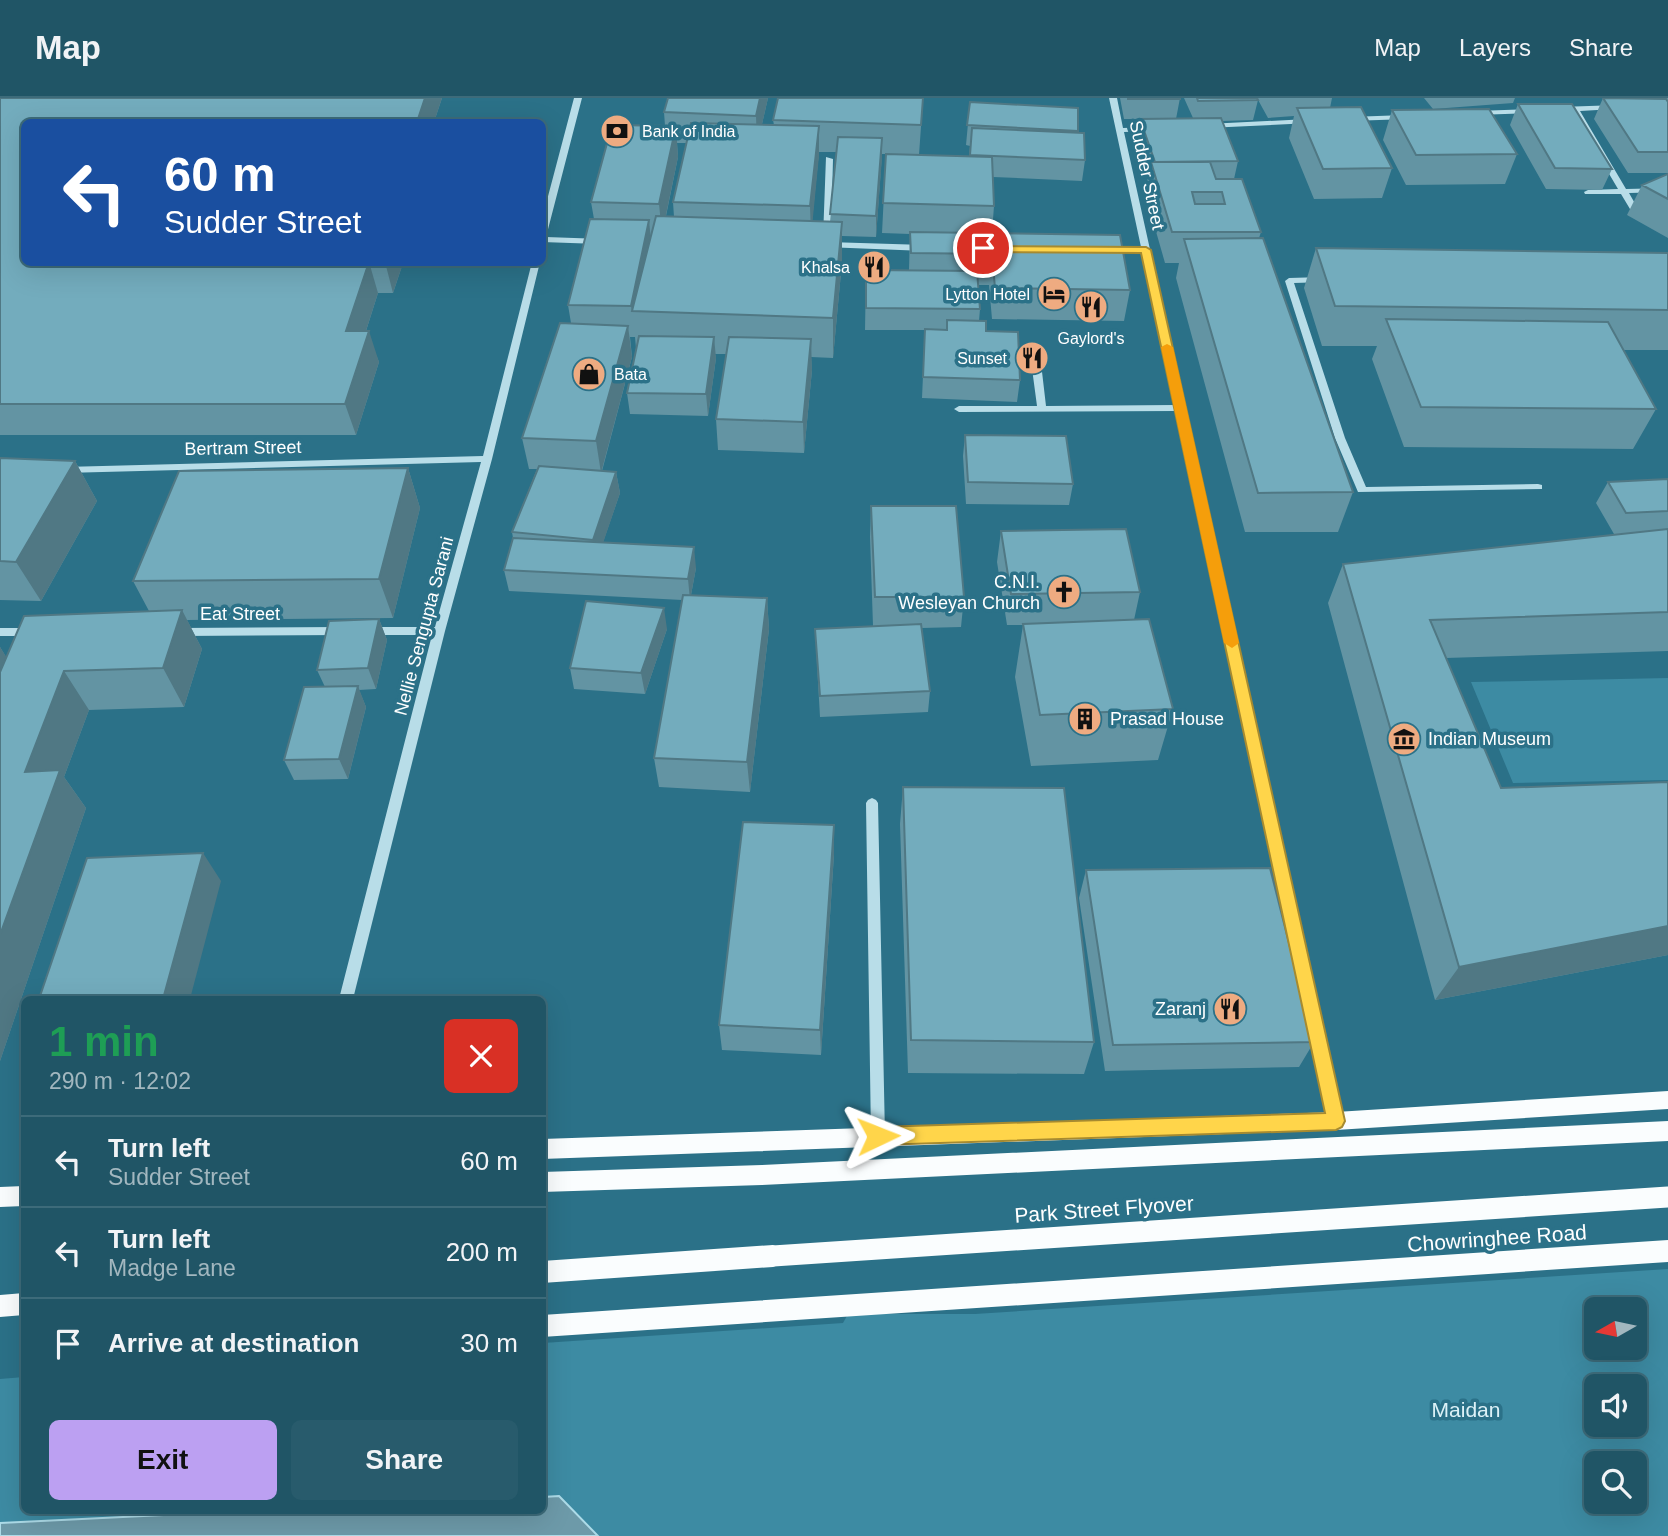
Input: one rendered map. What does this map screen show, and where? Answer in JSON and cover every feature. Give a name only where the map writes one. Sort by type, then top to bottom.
[{"type":"main road","points":[[546,1149],[1336,1121],[1668,1100]]},
{"type":"main road","points":[[546,1182],[762,1175],[1668,1131]]},
{"type":"main road","points":[[0,1197],[21,1196]]},
{"type":"main road","name":"Park Street Flyover","points":[[546,1272],[1668,1197]]},
{"type":"main road","name":"Chowringhee Road","points":[[546,1326],[1668,1251]]},
{"type":"main road","points":[[0,1306],[21,1304]]},
{"type":"street","points":[[546,222],[578,98]]},
{"type":"street","name":"Sudder Street","points":[[1113,98],[1336,1121]]},
{"type":"street","points":[[1549,110],[1628,106]]},
{"type":"street","points":[[1575,108],[1626,190],[1633,207]]},
{"type":"street","points":[[1470,114],[1535,110]]},
{"type":"street","points":[[1337,120],[1417,116]]},
{"type":"street","points":[[1201,127],[1324,121]]},
{"type":"street","points":[[1120,131],[1161,129]]},
{"type":"street","points":[[828,245],[830,159]]},
{"type":"street","points":[[1588,192],[1668,190]]},
{"type":"street","points":[[546,238],[609,241]]},
{"type":"street","points":[[814,245],[930,248]]},
{"type":"street","points":[[1091,249],[1146,250]]},
{"type":"street","name":"Nellie Sengupta Sarani","points":[[347,996],[535,266]]},
{"type":"street","points":[[1331,280],[1289,281],[1340,438],[1362,491],[1538,487]]},
{"type":"street","points":[[1034,346],[1042,409]]},
{"type":"street","points":[[959,409],[1181,408]]},
{"type":"street","name":"Bertram Street","points":[[56,470],[487,459]]},
{"type":"street","name":"Eat Street","points":[[166,632],[439,631]]},
{"type":"street","points":[[0,632],[44,632]]},
{"type":"street","points":[[872,803],[878,1136]]},
{"type":"green space","points":[[1668,678],[1668,780],[1513,783],[1471,682]]},
{"type":"green space","name":"Maidan","points":[[1668,1269],[1668,1536],[0,1536],[0,1379],[21,1377],[21,1514],[546,1514],[546,1343],[843,1323],[848,1314],[975,1314]]},
{"type":"shaded area","points":[[559,1496],[598,1536],[0,1536],[0,1523],[184,1514],[546,1514],[546,1497]]},
{"type":"building","points":[[0,98],[425,98],[418,119],[21,119],[21,266],[368,266],[346,331],[369,331],[345,404],[0,404]]},
{"type":"building","points":[[668,98],[760,98],[756,116],[664,112]]},
{"type":"building","points":[[778,98],[923,98],[921,125],[773,120]]},
{"type":"building","points":[[1180,98],[1180,99],[1128,99]]},
{"type":"building","points":[[1197,98],[1257,98],[1258,100],[1198,101]]},
{"type":"building","points":[[1603,98],[1666,99],[1668,152],[1638,152]]},
{"type":"building","points":[[970,102],[1078,108],[1078,131],[967,125]]},
{"type":"building","points":[[1518,104],[1572,104],[1612,169],[1555,168]]},
{"type":"building","points":[[1361,107],[1392,168],[1323,169],[1297,108]]},
{"type":"building","points":[[1489,109],[1517,154],[1416,155],[1392,110]]},
{"type":"building","points":[[1221,118],[1238,161],[1155,162],[1140,119]]},
{"type":"building","points":[[691,123],[819,126],[810,206],[673,202]]},
{"type":"building","points":[[612,125],[676,126],[659,204],[591,202]]},
{"type":"building","points":[[972,128],[1084,133],[1085,160],[970,155]]},
{"type":"building","points":[[838,137],[882,138],[876,216],[830,214]]},
{"type":"building","points":[[886,154],[992,157],[994,206],[883,203]]},
{"type":"building","points":[[1151,162],[1210,162],[1216,179],[1242,179],[1261,232],[1172,232]],"holes":[[[1192,192],[1222,192],[1225,204],[1195,204]]]},
{"type":"building","points":[[1668,174],[1668,199],[1642,185]]},
{"type":"building","points":[[656,216],[842,222],[833,318],[632,311]]},
{"type":"building","points":[[590,219],[649,220],[631,306],[568,305]]},
{"type":"building","points":[[910,232],[1120,235],[1130,290],[995,288],[992,254],[911,253]]},
{"type":"building","points":[[1263,238],[1353,492],[1258,493],[1184,239]]},
{"type":"building","points":[[1316,248],[1668,253],[1668,310],[1335,306]]},
{"type":"building","points":[[866,270],[977,271],[980,309],[866,308]]},
{"type":"building","points":[[1386,319],[1608,322],[1656,409],[1421,407]]},
{"type":"building","points":[[947,320],[986,321],[986,331],[1018,332],[1020,380],[923,377],[925,329],[947,330]]},
{"type":"building","points":[[560,323],[628,326],[596,441],[522,438]]},
{"type":"building","points":[[639,336],[714,337],[706,394],[627,393]]},
{"type":"building","points":[[729,337],[811,339],[803,422],[716,419]]},
{"type":"building","points":[[965,435],[1066,436],[1073,484],[968,482]]},
{"type":"building","points":[[0,458],[75,461],[16,562],[0,561]]},
{"type":"building","points":[[539,466],[616,472],[593,540],[512,532]]},
{"type":"building","points":[[408,468],[379,579],[133,581],[179,471]]},
{"type":"building","points":[[1668,479],[1668,511],[1626,513],[1608,482]]},
{"type":"building","points":[[871,506],[956,506],[964,597],[875,597]]},
{"type":"building","points":[[1126,529],[1140,592],[1011,594],[1001,531]]},
{"type":"building","name":"Indian Museum","points":[[1668,529],[1668,612],[1430,620],[1501,788],[1668,782],[1668,926],[1459,967],[1343,564]]},
{"type":"building","points":[[513,538],[694,547],[688,579],[504,570]]},
{"type":"building","points":[[683,595],[767,598],[747,762],[654,758]]},
{"type":"building","points":[[586,601],[664,608],[641,673],[570,668]]},
{"type":"building","points":[[182,610],[163,668],[64,671],[25,772],[60,770],[0,935],[0,672],[24,616]]},
{"type":"building","points":[[379,619],[368,668],[317,670],[329,621]]},
{"type":"building","points":[[1149,619],[1173,709],[1040,715],[1023,624]]},
{"type":"building","points":[[921,624],[930,691],[820,696],[815,629]]},
{"type":"building","points":[[358,686],[339,759],[284,760],[304,687]]},
{"type":"building","points":[[903,787],[1064,788],[1094,1042],[911,1040]]},
{"type":"building","points":[[743,822],[834,825],[820,1030],[719,1025]]},
{"type":"building","points":[[203,853],[164,996],[40,996],[87,858]]},
{"type":"building","points":[[1270,868],[1314,1042],[1113,1045],[1086,870]]},
{"type":"slow traffic","points":[[1167,347],[1232,643]]},
{"type":"place","name":"Bank of India","points":[[617,131]]},
{"type":"place","name":"Khalsa","points":[[874,267]]},
{"type":"place","name":"Lytton Hotel","points":[[1054,294]]},
{"type":"place","name":"Gaylord's","points":[[1091,307]]},
{"type":"place","name":"Sunset","points":[[1032,358]]},
{"type":"place","name":"Bata","points":[[589,374]]},
{"type":"place","name":"C.N.I. Wesleyan Church","points":[[1064,592]]},
{"type":"place","name":"Prasad House","points":[[1085,719]]},
{"type":"place","name":"Indian Museum","points":[[1404,739]]},
{"type":"place","name":"Zaranj","points":[[1230,1009]]},
{"type":"route","points":[[878,1136],[1336,1121],[1146,250],[983,248]]}]
